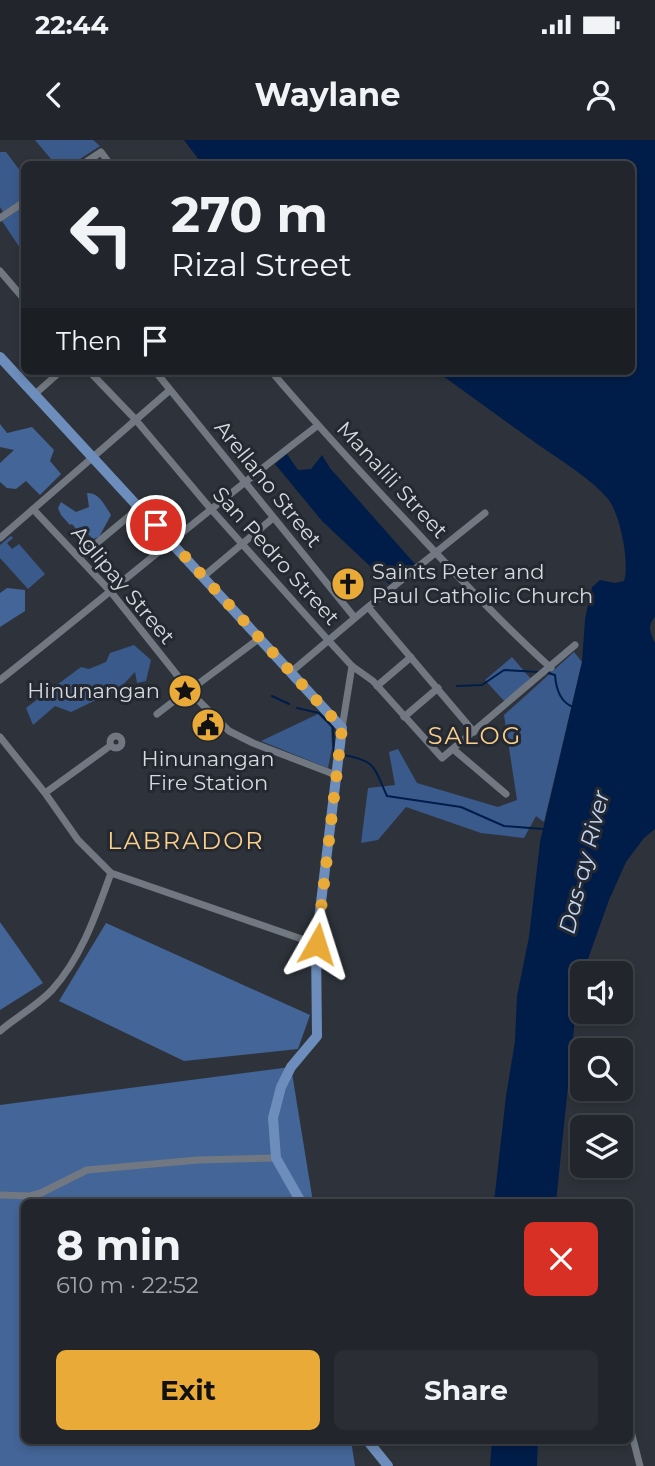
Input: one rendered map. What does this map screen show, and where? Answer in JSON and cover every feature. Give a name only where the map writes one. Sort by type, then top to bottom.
[{"type":"main road","points":[[0,357],[342,728],[317,944],[317,1036],[291,1067],[281,1087],[273,1118],[276,1158],[300,1199]]},
{"type":"main road","points":[[370,1444],[388,1466]]},
{"type":"street","points":[[88,161],[101,152],[108,161]]},
{"type":"street","points":[[0,218],[21,204]]},
{"type":"street","points":[[0,271],[21,296]]},
{"type":"street","points":[[35,394],[56,375]]},
{"type":"street","name":"San Pedro Street","points":[[93,375],[135,419],[210,508],[352,666],[377,686],[442,758],[453,749]]},
{"type":"street","name":"Arellano Street","points":[[158,375],[355,618]]},
{"type":"street","name":"Manalili Street","points":[[274,375],[317,426],[518,638],[546,672]]},
{"type":"street","points":[[0,538],[170,390]]},
{"type":"street","points":[[0,680],[111,592],[210,508],[317,426]]},
{"type":"street","points":[[80,557],[139,507]]},
{"type":"street","name":"Aglipay Street","points":[[33,509],[111,592],[185,685]]},
{"type":"street","points":[[291,672],[485,513]]},
{"type":"street","points":[[204,576],[273,518]]},
{"type":"street","points":[[368,607],[474,732]]},
{"type":"street","points":[[183,695],[189,697],[260,638]]},
{"type":"street","points":[[506,794],[453,749],[575,645]]},
{"type":"street","points":[[377,686],[411,657]]},
{"type":"street","points":[[342,728],[352,666]]},
{"type":"street","points":[[183,695],[182,689],[191,684],[229,731],[336,775]]},
{"type":"street","points":[[404,717],[438,688]]},
{"type":"street","points":[[157,715],[183,695]]},
{"type":"street","points":[[0,737],[78,839],[111,873],[317,944]]},
{"type":"street","points":[[45,793],[110,746]]},
{"type":"street","points":[[0,1031],[52,990],[87,938],[111,873]]},
{"type":"street","points":[[0,1195],[30,1196],[41,1193],[87,1170],[198,1160],[276,1158]]},
{"type":"street","points":[[633,1440],[639,1466]]},
{"type":"shaded area","points":[[35,140],[93,140],[100,146],[77,161],[49,161],[51,159]]},
{"type":"shaded area","points":[[0,152],[6,152],[21,172],[21,200],[3,212],[0,207]]},
{"type":"shaded area","points":[[21,208],[21,250],[2,221]]},
{"type":"shaded area","points":[[0,424],[7,433],[32,427],[54,450],[50,461],[61,474],[40,495],[26,481],[16,489],[7,488],[0,482],[0,463],[14,450],[0,447]]},
{"type":"shaded area","points":[[87,493],[98,497],[111,515],[99,537],[93,539],[87,533],[81,536],[76,532],[58,508],[61,502],[76,512],[89,507]]},
{"type":"shaded area","points":[[11,536],[13,538],[7,543],[12,549],[19,544],[45,574],[28,589],[0,558],[0,545]]},
{"type":"shaded area","points":[[7,588],[25,590],[25,611],[0,627],[0,593]]},
{"type":"shaded area","points":[[134,645],[151,660],[146,681],[137,683],[135,672],[119,689],[71,712],[55,706],[33,725],[26,708],[81,667],[89,669],[106,662],[110,653]]},
{"type":"shaded area","points":[[574,652],[582,662],[544,822],[536,816],[524,838],[481,833],[406,807],[378,840],[361,843],[368,788],[395,785],[389,752],[398,749],[417,783],[498,807],[517,800],[504,715]]},
{"type":"shaded area","points":[[512,657],[531,679],[505,702],[485,680]]},
{"type":"shaded area","points":[[318,714],[331,727],[332,748],[328,768],[261,741]]},
{"type":"shaded area","points":[[0,922],[43,983],[0,1010]]},
{"type":"shaded area","points":[[106,923],[310,1015],[298,1049],[184,1061],[59,1001]]},
{"type":"shaded area","points":[[291,1067],[313,1199],[21,1199],[21,1444],[352,1444],[355,1466],[0,1466],[0,1105]]},
{"type":"water","name":"Das-ay River","points":[[184,140],[655,140],[655,617],[650,629],[655,643],[655,829],[644,838],[626,862],[587,961],[570,961],[570,1024],[574,1024],[573,1038],[570,1038],[570,1067],[556,1199],[494,1199],[515,1041],[517,996],[529,937],[540,842],[582,662],[585,619],[592,587],[600,580],[615,583],[624,581],[626,563],[616,515],[601,491],[442,375],[635,375],[635,161],[200,161]]},
{"type":"water","points":[[287,454],[298,470],[311,469],[322,455],[330,468],[415,564],[389,584],[322,521],[275,464]]},
{"type":"water","points":[[492,1444],[538,1444],[537,1466],[490,1466]]},
{"type":"waterway","points":[[457,686],[482,685],[504,670],[539,672]]},
{"type":"waterway","points":[[548,673],[555,675],[560,694],[565,702],[573,707]]},
{"type":"waterway","points":[[272,696],[289,704]]},
{"type":"waterway","points":[[297,708],[319,713],[333,727],[334,754]]},
{"type":"waterway","points":[[344,755],[369,763],[387,796],[461,807],[504,826],[543,829]]},
{"type":"place","name":"Saints Peter and Paul Catholic Church","points":[[348,584]]},
{"type":"place","name":"Hinunangan","points":[[185,691]]},
{"type":"place","name":"Hinunangan Fire Station","points":[[208,725]]},
{"type":"district","name":"SALOG","points":[[475,736]]},
{"type":"district","name":"LABRADOR","points":[[186,841]]},
{"type":"route","points":[[156,525],[342,728],[317,944]]}]
